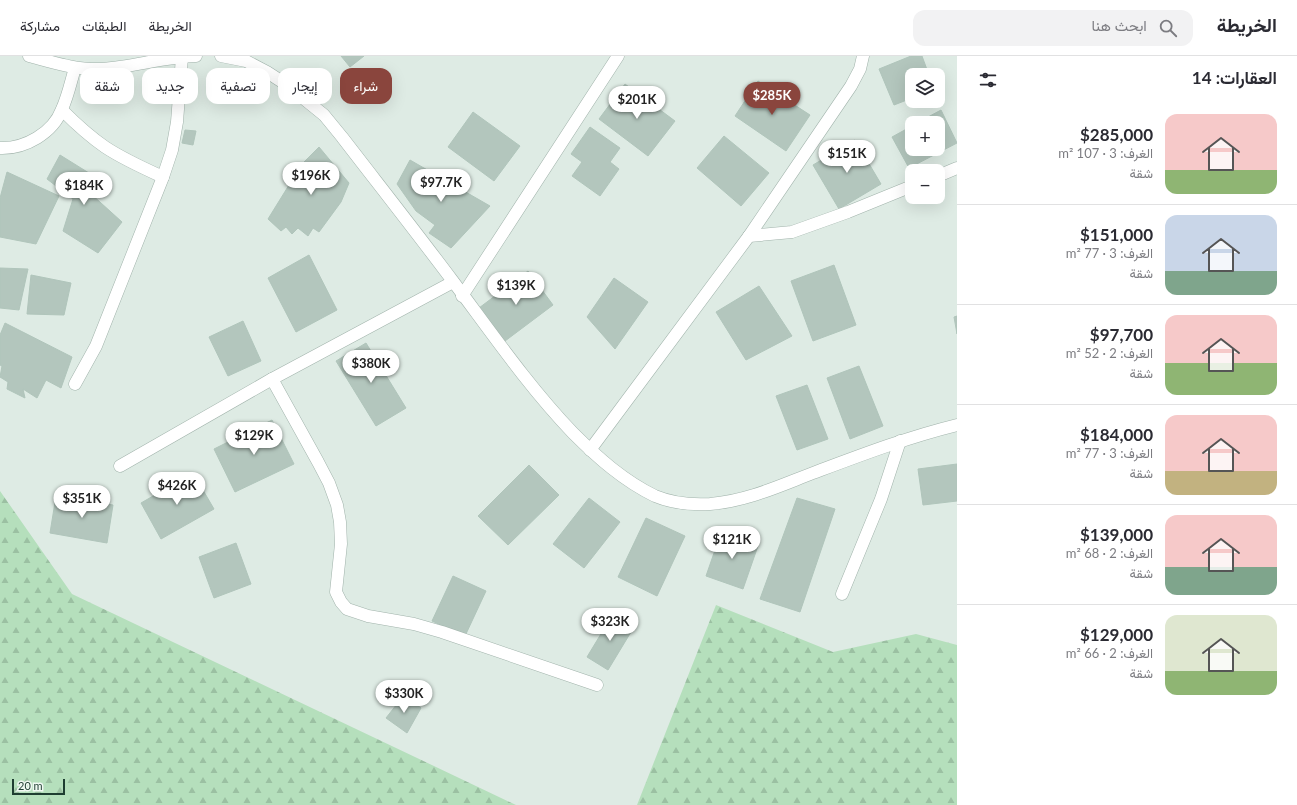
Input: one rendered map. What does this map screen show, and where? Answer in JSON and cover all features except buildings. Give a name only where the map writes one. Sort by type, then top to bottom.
[{"type":"street","points":[[28,56],[75,68],[101,69],[196,56]]},
{"type":"street","points":[[221,56],[246,62],[267,72],[287,85],[324,115],[546,404],[590,450],[616,472],[637,486],[657,496],[683,503],[708,504],[733,501],[761,493],[900,441],[957,425]]},
{"type":"street","points":[[462,296],[618,56]]},
{"type":"street","points":[[590,450],[749,236],[851,86],[860,69],[863,56]]},
{"type":"street","points":[[75,384],[96,346],[163,177],[172,150],[177,122],[182,57]]},
{"type":"street","points":[[0,148],[9,148],[25,144],[41,136],[54,122],[62,110],[75,68]]},
{"type":"street","points":[[62,110],[82,129],[106,147],[130,161],[163,177]]},
{"type":"street","points":[[945,173],[957,168]]},
{"type":"street","points":[[749,236],[792,232],[848,212],[905,189]]},
{"type":"street","points":[[120,466],[272,379],[453,282]]},
{"type":"street","points":[[272,379],[329,483],[337,505],[340,522],[341,544],[336,592],[341,602],[347,609],[368,616],[414,624],[435,630],[597,685]]},
{"type":"street","points":[[842,594],[882,499],[900,441]]},
{"type":"green space","points":[[0,491],[72,594],[516,805],[0,805]]},
{"type":"green space","points":[[716,605],[833,652],[916,634],[957,645],[957,805],[637,805]]}]
